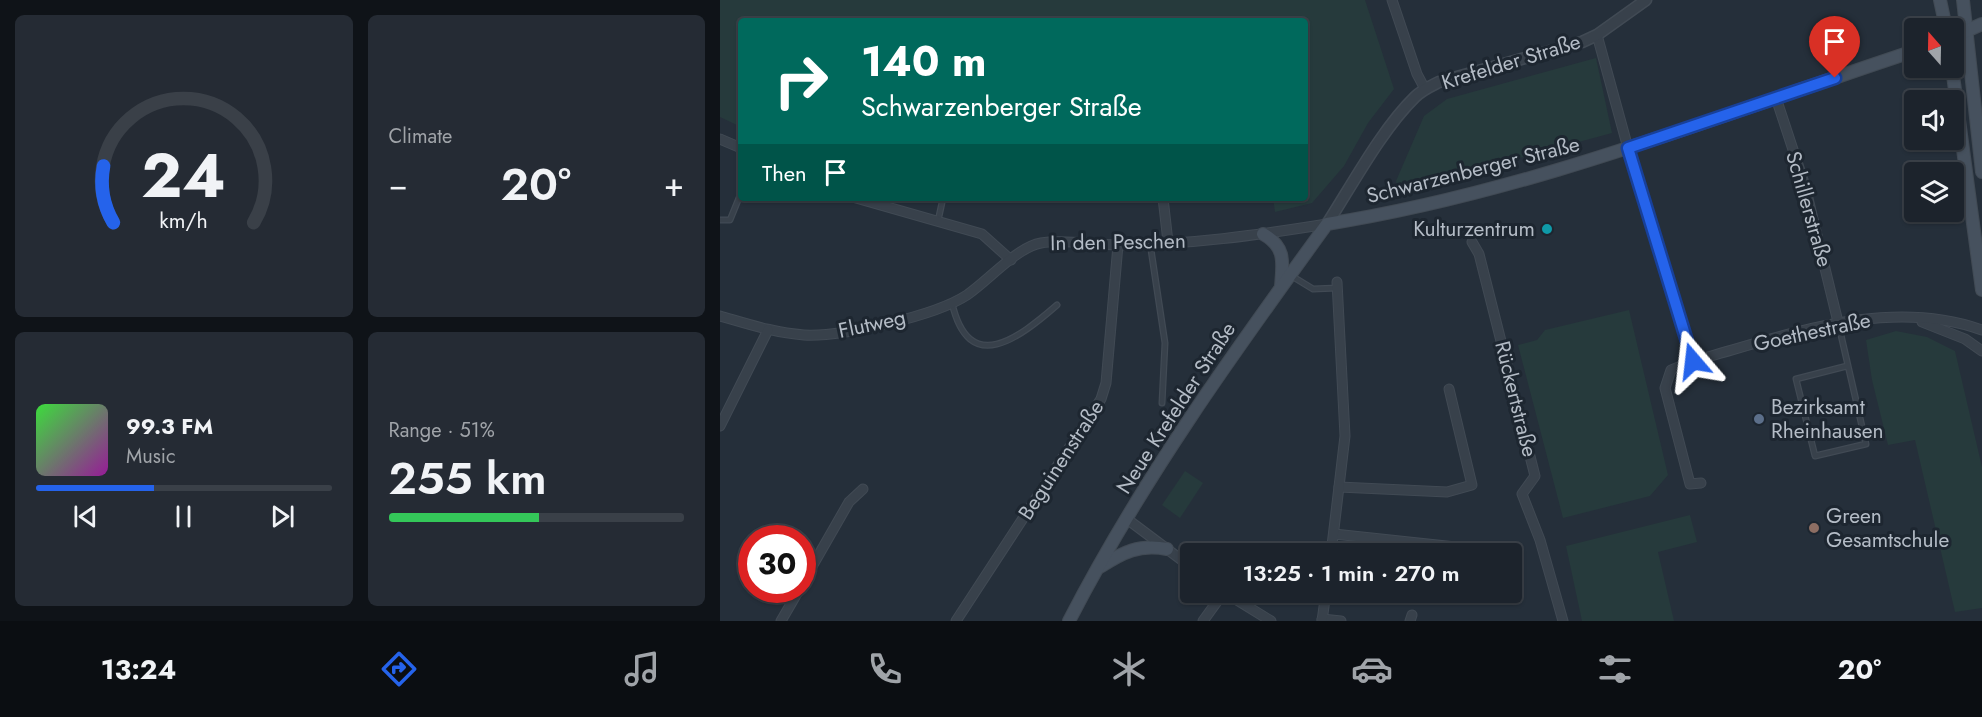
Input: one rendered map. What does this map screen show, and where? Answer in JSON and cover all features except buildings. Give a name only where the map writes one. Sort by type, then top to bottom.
[{"type":"main road","points":[[1940,0],[1944,18]]},
{"type":"main road","points":[[1964,0],[1982,172]]},
{"type":"main road","points":[[1968,35],[1982,24]]},
{"type":"main road","points":[[1964,36],[1982,38]]},
{"type":"main road","name":"Schwarzenberger Straße","points":[[1327,224],[1403,211],[1465,196],[1628,148],[1904,54]]},
{"type":"main road","points":[[1953,78],[1982,290]]},
{"type":"main road","name":"Neue Krefelder Straße","points":[[1069,621],[1127,519],[1189,418],[1327,224]]},
{"type":"main road","points":[[1263,234],[1276,243],[1282,253],[1281,286]]},
{"type":"main road","points":[[1097,570],[1123,552],[1137,547],[1167,549]]},
{"type":"street","points":[[1392,0],[1417,74],[1425,89]]},
{"type":"street","name":"Krefelder Straße","points":[[1327,224],[1388,131],[1415,96],[1439,82],[1571,46],[1597,35],[1646,0]]},
{"type":"street","points":[[1597,35],[1628,148],[1693,361]]},
{"type":"street","name":"Schillerstraße","points":[[1776,98],[1805,186],[1838,322]]},
{"type":"street","points":[[720,138],[738,147]]},
{"type":"street","points":[[867,201],[982,234],[1011,260]]},
{"type":"street","points":[[1163,201],[1168,242]]},
{"type":"street","name":"In den Peschen","points":[[1011,260],[1025,249],[1040,243],[1118,245],[1168,242],[1263,234],[1327,224]]},
{"type":"street","name":"Rückertstraße","points":[[1472,242],[1479,254],[1535,476],[1522,494],[1540,540],[1563,621]]},
{"type":"street","name":"Beguinenstraße","points":[[956,621],[1101,399],[1106,383],[1118,245]]},
{"type":"street","name":"Flutweg","points":[[720,316],[768,330],[806,335],[847,331],[952,303],[979,287],[1011,260]]},
{"type":"street","points":[[1333,543],[1345,436],[1337,285]]},
{"type":"street","name":"Goethestraße","points":[[1905,317],[1933,325],[1965,339],[1982,351]]},
{"type":"street","name":"Goethestraße","points":[[1701,483],[1690,484],[1665,388],[1671,370],[1693,361],[1838,322],[1905,317],[1962,323],[1982,330]]},
{"type":"street","points":[[720,426],[768,330]]},
{"type":"street","points":[[1339,487],[1447,492],[1472,485],[1449,389]]},
{"type":"street","points":[[816,560],[849,502],[863,489]]},
{"type":"street","points":[[1127,519],[1180,559]]},
{"type":"street","points":[[1334,534],[1418,543]]},
{"type":"street","points":[[782,621],[792,603]]},
{"type":"street","points":[[1203,621],[1216,603]]},
{"type":"street","points":[[1242,603],[1271,621]]},
{"type":"street","points":[[1324,603],[1322,620],[1341,621]]},
{"type":"lane","points":[[720,220],[730,219],[738,200]]},
{"type":"lane","points":[[938,221],[942,201]]},
{"type":"lane","points":[[1150,243],[1165,343],[1162,403]]},
{"type":"lane","points":[[1290,275],[1312,289],[1337,285]]},
{"type":"lane","points":[[952,303],[962,332],[970,341],[986,346],[1019,334],[1057,305]]},
{"type":"lane","points":[[1838,322],[1866,444],[1815,456],[1796,379],[1847,366]]},
{"type":"green space","points":[[720,0],[1365,0],[1394,89],[1368,123],[1344,166],[1312,203],[1275,212],[1273,201],[1308,201],[1308,18],[738,18],[738,126],[720,117]]},
{"type":"green space","points":[[1596,58],[1612,133],[1398,191],[1396,181],[1424,116],[1447,99]]},
{"type":"green space","points":[[1629,310],[1668,475],[1650,496],[1563,518],[1518,345],[1537,340],[1545,330]]},
{"type":"green space","points":[[1896,331],[1927,337],[1955,351],[1982,467],[1982,608],[1955,612],[1915,440],[1888,445],[1872,380],[1866,340]]},
{"type":"green space","points":[[1185,471],[1203,483],[1180,518],[1162,505]]},
{"type":"green space","points":[[1690,515],[1697,542],[1658,552],[1674,621],[1582,621],[1566,546]]},
{"type":"place","name":"Kulturzentrum","points":[[1547,229]]},
{"type":"place","name":"Bezirksamt Rheinhausen","points":[[1759,419]]},
{"type":"place","name":"Green Gesamtschule","points":[[1814,528]]},
{"type":"route","points":[[1693,361],[1628,148],[1835,78]]}]
